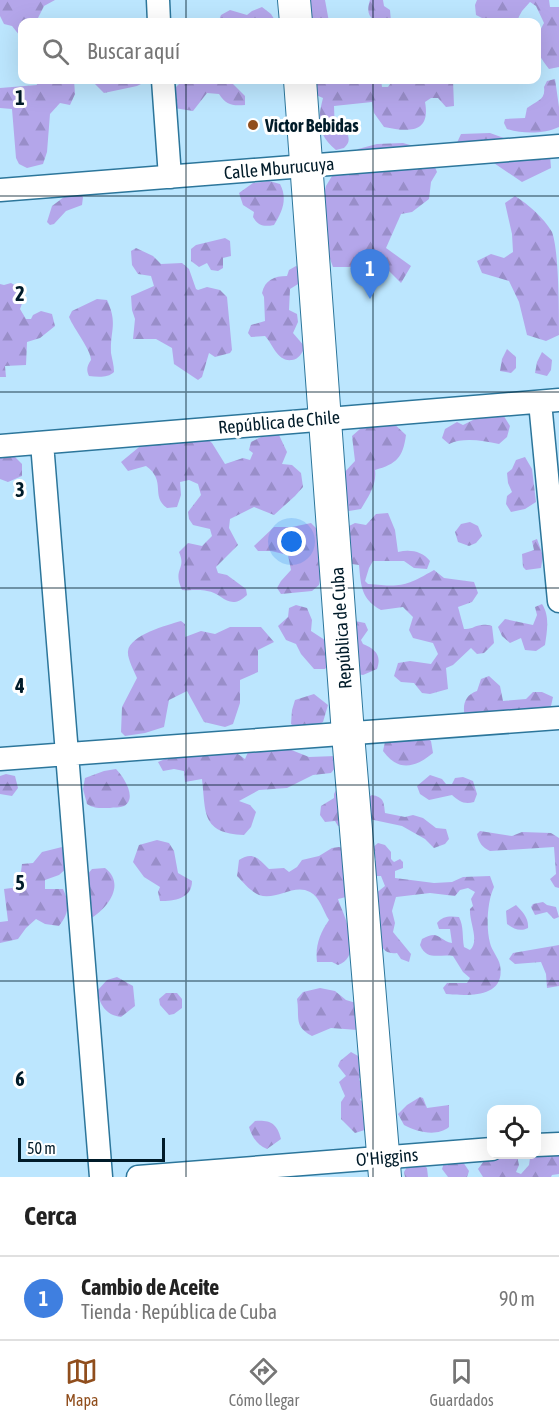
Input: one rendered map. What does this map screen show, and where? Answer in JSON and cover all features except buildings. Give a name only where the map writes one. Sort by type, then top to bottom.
[{"type":"main road","points":[[294,0],[296,18]]},
{"type":"main road","name":"República de Cuba","points":[[300,84],[348,734],[384,1167]]},
{"type":"street","points":[[158,0],[159,18]]},
{"type":"street","points":[[164,84],[170,177]]},
{"type":"street","name":"Calle Mburucuya","points":[[0,190],[559,146]]},
{"type":"street","points":[[550,401],[559,601]]},
{"type":"street","name":"República de Chile","points":[[0,446],[550,401]]},
{"type":"street","points":[[42,443],[101,1177]]},
{"type":"street","points":[[0,759],[559,718]]},
{"type":"street","points":[[541,1145],[559,1143]]},
{"type":"street","name":"O'Higgins","points":[[138,1177],[384,1167],[487,1150]]},
{"type":"green space","points":[[0,0],[55,0],[44,6],[38,18],[18,18],[18,34],[12,26],[4,24],[0,16]]},
{"type":"green space","points":[[289,0],[325,0],[328,18],[287,18]]},
{"type":"green space","points":[[370,0],[383,0],[384,6],[390,10],[391,18],[372,18],[368,6]]},
{"type":"green space","points":[[477,0],[549,0],[550,7],[559,7],[559,67],[549,69],[541,57],[541,30],[544,23],[536,6],[530,2],[518,18],[482,18],[476,15]]},
{"type":"green space","points":[[262,7],[274,18],[220,18],[230,10],[247,15]]},
{"type":"green space","points":[[555,79],[559,127],[533,132],[507,129],[505,119],[525,118],[527,108],[542,98],[547,81]]},
{"type":"green space","points":[[74,84],[75,94],[70,105],[60,103],[50,114],[47,152],[43,164],[27,168],[19,164],[16,158],[12,109],[0,108],[0,88]]},
{"type":"green space","points":[[95,84],[141,84],[137,86],[104,93]]},
{"type":"green space","points":[[179,84],[233,84],[245,96],[245,105],[230,104],[219,94],[207,93],[193,111],[174,108],[171,92]]},
{"type":"green space","points":[[306,84],[382,84],[382,87],[388,87],[390,84],[453,84],[454,106],[446,107],[438,98],[431,98],[425,102],[426,112],[421,125],[409,130],[401,130],[384,127],[374,113],[372,102],[334,106],[335,134],[347,133],[349,140],[344,148],[336,150],[322,133],[319,120],[323,98],[316,95]]},
{"type":"green space","points":[[490,133],[550,155],[551,168],[522,182],[488,159],[455,147],[461,134]]},
{"type":"green space","points":[[403,143],[428,150],[437,172],[431,182],[429,199],[412,212],[401,214],[386,248],[411,266],[401,283],[385,267],[333,267],[326,248],[319,213],[326,186],[335,171],[358,149],[377,144]]},
{"type":"green space","points":[[269,181],[280,184],[284,200],[282,210],[274,225],[264,226],[255,220],[254,212],[243,205],[239,193],[253,183]]},
{"type":"green space","points":[[68,194],[83,197],[82,205],[66,211],[54,224],[50,225],[47,222],[52,206]]},
{"type":"green space","points":[[515,196],[544,221],[552,232],[554,241],[558,282],[559,335],[546,341],[527,335],[519,302],[509,281],[482,273],[477,261],[491,254],[504,258],[513,252],[512,234],[505,203]]},
{"type":"green space","points":[[225,238],[230,241],[231,256],[223,258],[223,268],[218,271],[211,270],[207,263],[199,267],[191,261],[191,249],[196,245]]},
{"type":"green space","points":[[136,248],[153,256],[161,264],[182,263],[189,269],[196,289],[207,287],[220,290],[227,297],[232,350],[230,353],[215,357],[209,353],[202,377],[198,380],[174,364],[172,348],[156,339],[133,339],[135,319],[131,296],[154,286],[151,276],[138,274],[132,265],[131,251]]},
{"type":"green space","points":[[296,266],[305,272],[303,281],[290,289],[289,310],[297,314],[298,322],[293,333],[305,347],[297,358],[287,360],[279,355],[265,336],[251,337],[248,333],[251,325],[265,321],[262,293],[265,285],[274,278],[287,276],[289,270]]},
{"type":"green space","points":[[11,283],[23,290],[24,298],[20,309],[26,319],[31,319],[33,315],[41,311],[52,314],[55,326],[40,338],[27,342],[26,365],[5,366],[6,377],[0,377],[0,284]]},
{"type":"green space","points":[[97,299],[107,300],[113,321],[111,353],[114,372],[103,377],[89,376],[87,368],[91,360],[90,356],[69,317],[72,311]]},
{"type":"green space","points":[[507,349],[516,357],[516,368],[511,373],[500,371]]},
{"type":"green space","points":[[542,352],[552,360],[551,370],[547,376],[535,373]]},
{"type":"green space","points":[[487,413],[502,413],[510,426],[507,437],[499,444],[467,440],[449,444],[442,438],[445,429],[457,422],[463,425]]},
{"type":"green space","points":[[390,420],[406,435],[401,454],[394,462],[375,470],[373,486],[361,509],[349,511],[340,505],[341,476],[355,461],[352,436],[368,422]]},
{"type":"green space","points":[[279,435],[287,452],[282,464],[292,465],[301,473],[303,487],[274,515],[254,507],[230,519],[229,528],[238,545],[216,567],[218,573],[227,575],[246,589],[247,595],[241,600],[231,602],[213,592],[182,590],[178,577],[181,562],[179,552],[188,543],[202,546],[212,536],[210,529],[193,525],[189,519],[188,512],[201,495],[198,484],[189,480],[180,482],[181,495],[177,507],[167,508],[160,498],[156,477],[146,466],[128,471],[121,462],[144,443],[206,438],[212,443],[225,464],[243,458],[250,460],[253,453],[249,450],[251,442],[261,437]]},
{"type":"green space","points":[[0,455],[14,456],[22,464],[22,476],[8,482],[0,479]]},
{"type":"green space","points":[[525,457],[532,469],[536,502],[525,509],[511,512],[506,504],[507,496],[512,492],[507,473],[512,469],[516,460]]},
{"type":"green space","points":[[388,513],[395,530],[398,552],[416,552],[430,561],[427,569],[414,568],[404,561],[373,561],[365,581],[368,584],[402,584],[416,580],[434,570],[444,578],[474,582],[478,593],[472,602],[458,607],[464,629],[479,625],[492,626],[494,643],[484,653],[477,654],[471,648],[453,665],[446,668],[448,689],[430,694],[422,693],[414,683],[401,682],[394,676],[398,663],[410,661],[431,664],[438,654],[433,643],[413,638],[409,630],[413,617],[403,607],[381,610],[374,606],[363,591],[359,565],[345,563],[343,529],[355,523],[366,525],[376,514]]},
{"type":"green space","points":[[470,522],[478,526],[482,536],[476,543],[469,546],[458,542],[455,532],[461,524]]},
{"type":"green space","points":[[311,523],[321,533],[322,567],[319,585],[312,591],[281,594],[277,588],[291,570],[288,555],[258,551],[254,546],[274,527],[292,527]]},
{"type":"green space","points":[[537,539],[543,556],[541,568],[526,570],[523,567],[522,554],[534,550],[532,541]]},
{"type":"green space","points":[[542,604],[547,619],[545,645],[536,651],[525,650],[521,638],[510,643],[502,636],[498,627],[505,619],[533,625],[537,615],[535,607]]},
{"type":"green space","points":[[296,605],[307,608],[312,620],[311,631],[331,644],[330,663],[325,669],[314,669],[296,644],[286,640],[278,626],[288,617],[289,608]]},
{"type":"green space","points":[[181,621],[185,624],[185,637],[201,631],[215,634],[230,627],[261,627],[274,642],[258,650],[258,672],[240,680],[240,703],[233,724],[225,727],[204,722],[187,691],[169,700],[164,727],[125,736],[121,732],[122,707],[137,678],[129,657],[130,645],[150,632]]},
{"type":"green space","points":[[355,621],[365,623],[368,630],[361,640],[363,644],[374,650],[379,660],[377,669],[363,675],[357,674]]},
{"type":"green space","points":[[489,676],[500,686],[503,701],[526,699],[533,692],[542,692],[553,697],[551,706],[542,711],[465,717],[464,705],[467,698],[477,691],[481,679]]},
{"type":"green space","points":[[314,694],[328,705],[323,722],[312,728],[298,730],[291,724],[295,700]]},
{"type":"green space","points":[[422,735],[431,741],[433,753],[420,762],[407,766],[401,765],[389,758],[383,751],[386,737]]},
{"type":"green space","points":[[279,745],[309,757],[336,756],[340,762],[331,773],[313,775],[287,788],[259,790],[239,801],[250,805],[256,812],[251,827],[244,835],[220,830],[208,819],[202,779],[185,782],[184,771],[174,769],[163,771],[158,762],[170,757],[183,758],[193,753],[228,747],[245,759],[249,750]]},
{"type":"green space","points":[[116,769],[128,787],[130,798],[128,802],[122,807],[110,808],[87,804],[83,789],[85,778]]},
{"type":"green space","points":[[6,774],[15,776],[18,788],[12,796],[0,794],[0,776]]},
{"type":"green space","points":[[430,775],[442,779],[446,784],[452,784],[455,778],[463,777],[473,781],[477,794],[474,802],[462,802],[452,795],[429,800],[420,794],[417,786]]},
{"type":"green space","points":[[337,788],[344,826],[338,826],[335,821],[325,822],[320,815],[321,806],[334,798]]},
{"type":"green space","points":[[372,795],[382,800],[385,813],[423,818],[436,828],[446,829],[449,839],[445,844],[434,848],[425,839],[402,826],[369,819],[360,802]]},
{"type":"green space","points":[[480,831],[512,836],[522,832],[551,833],[559,838],[559,888],[555,887],[550,879],[556,874],[554,847],[490,851],[480,842],[477,834]]},
{"type":"green space","points":[[157,840],[169,843],[174,851],[178,873],[192,881],[189,892],[181,898],[160,901],[158,892],[160,887],[144,877],[133,862],[139,845]]},
{"type":"green space","points":[[378,843],[385,845],[391,852],[391,859],[394,862],[400,859],[403,862],[403,868],[395,871],[395,878],[434,883],[452,882],[463,877],[490,876],[494,887],[489,907],[488,930],[491,946],[500,965],[500,976],[492,989],[475,994],[446,994],[443,988],[447,983],[467,983],[470,978],[463,972],[453,956],[430,955],[420,945],[422,939],[432,935],[452,943],[450,929],[439,929],[437,923],[446,917],[459,917],[464,947],[470,950],[474,936],[470,909],[473,906],[471,899],[475,892],[468,888],[460,890],[455,896],[430,893],[396,897],[392,911],[395,923],[393,932],[411,954],[409,962],[401,959],[397,953],[383,948],[380,944],[382,937],[377,922],[380,917],[376,910],[375,894],[385,886],[381,876],[376,876],[373,863],[376,860],[372,848]]},
{"type":"green space","points":[[62,847],[67,854],[69,866],[59,875],[45,880],[45,889],[63,889],[67,899],[67,913],[62,922],[59,926],[45,924],[36,919],[18,939],[0,943],[0,922],[8,921],[4,889],[19,887],[22,864],[33,863],[42,852]]},
{"type":"green space","points":[[332,848],[347,849],[350,896],[338,899],[351,945],[346,960],[338,965],[332,962],[317,962],[319,940],[329,920],[313,894],[298,890],[272,896],[259,895],[237,876],[239,860],[244,857],[256,857],[269,869],[284,868],[289,872],[302,860],[319,856]]},
{"type":"green space","points":[[105,868],[114,881],[112,895],[103,909],[90,919],[86,876],[92,869]]},
{"type":"green space","points":[[543,902],[556,907],[559,917],[554,919],[547,912],[535,915],[531,907],[533,904]]},
{"type":"green space","points":[[516,905],[523,912],[528,928],[522,930],[507,924],[506,911]]},
{"type":"green space","points":[[559,945],[559,986],[547,988],[546,974],[541,962],[515,964],[509,959],[513,953]]},
{"type":"green space","points":[[117,977],[133,986],[135,1006],[121,1017],[111,1014],[104,1008],[97,991],[107,980]]},
{"type":"green space","points":[[320,988],[335,991],[346,1000],[356,1003],[358,1030],[331,1028],[312,1036],[302,1029],[298,1020],[297,999],[303,992]]},
{"type":"green space","points":[[166,993],[177,993],[182,999],[182,1008],[174,1014],[169,1015],[160,1005],[159,999]]},
{"type":"green space","points":[[351,1052],[360,1057],[364,1070],[359,1079],[364,1091],[360,1100],[368,1104],[368,1129],[355,1133],[341,1119],[341,1102],[345,1096],[339,1082],[346,1076],[338,1066],[340,1061]]},
{"type":"green space","points":[[420,1097],[423,1098],[427,1108],[449,1105],[449,1127],[433,1133],[415,1130],[404,1125],[398,1114]]},
{"type":"green space","points":[[255,1121],[265,1121],[275,1126],[281,1139],[267,1149],[260,1145],[253,1137],[249,1127]]},
{"type":"green space","points":[[559,1154],[559,1174],[551,1177],[483,1177],[478,1169],[487,1157],[487,1159],[518,1159],[519,1165],[516,1172],[521,1174],[529,1165],[530,1159],[541,1159],[541,1156]]},
{"type":"green space","points":[[421,1162],[427,1168],[428,1177],[405,1177],[404,1172],[407,1167]]},
{"type":"green space","points":[[463,1162],[469,1171],[467,1177],[448,1177],[442,1169],[444,1163]]},
{"type":"place","name":"Victor Bebidas","points":[[253,125]]},
{"type":"place","name":"Cambio de Aceite","points":[[370,299]]}]
